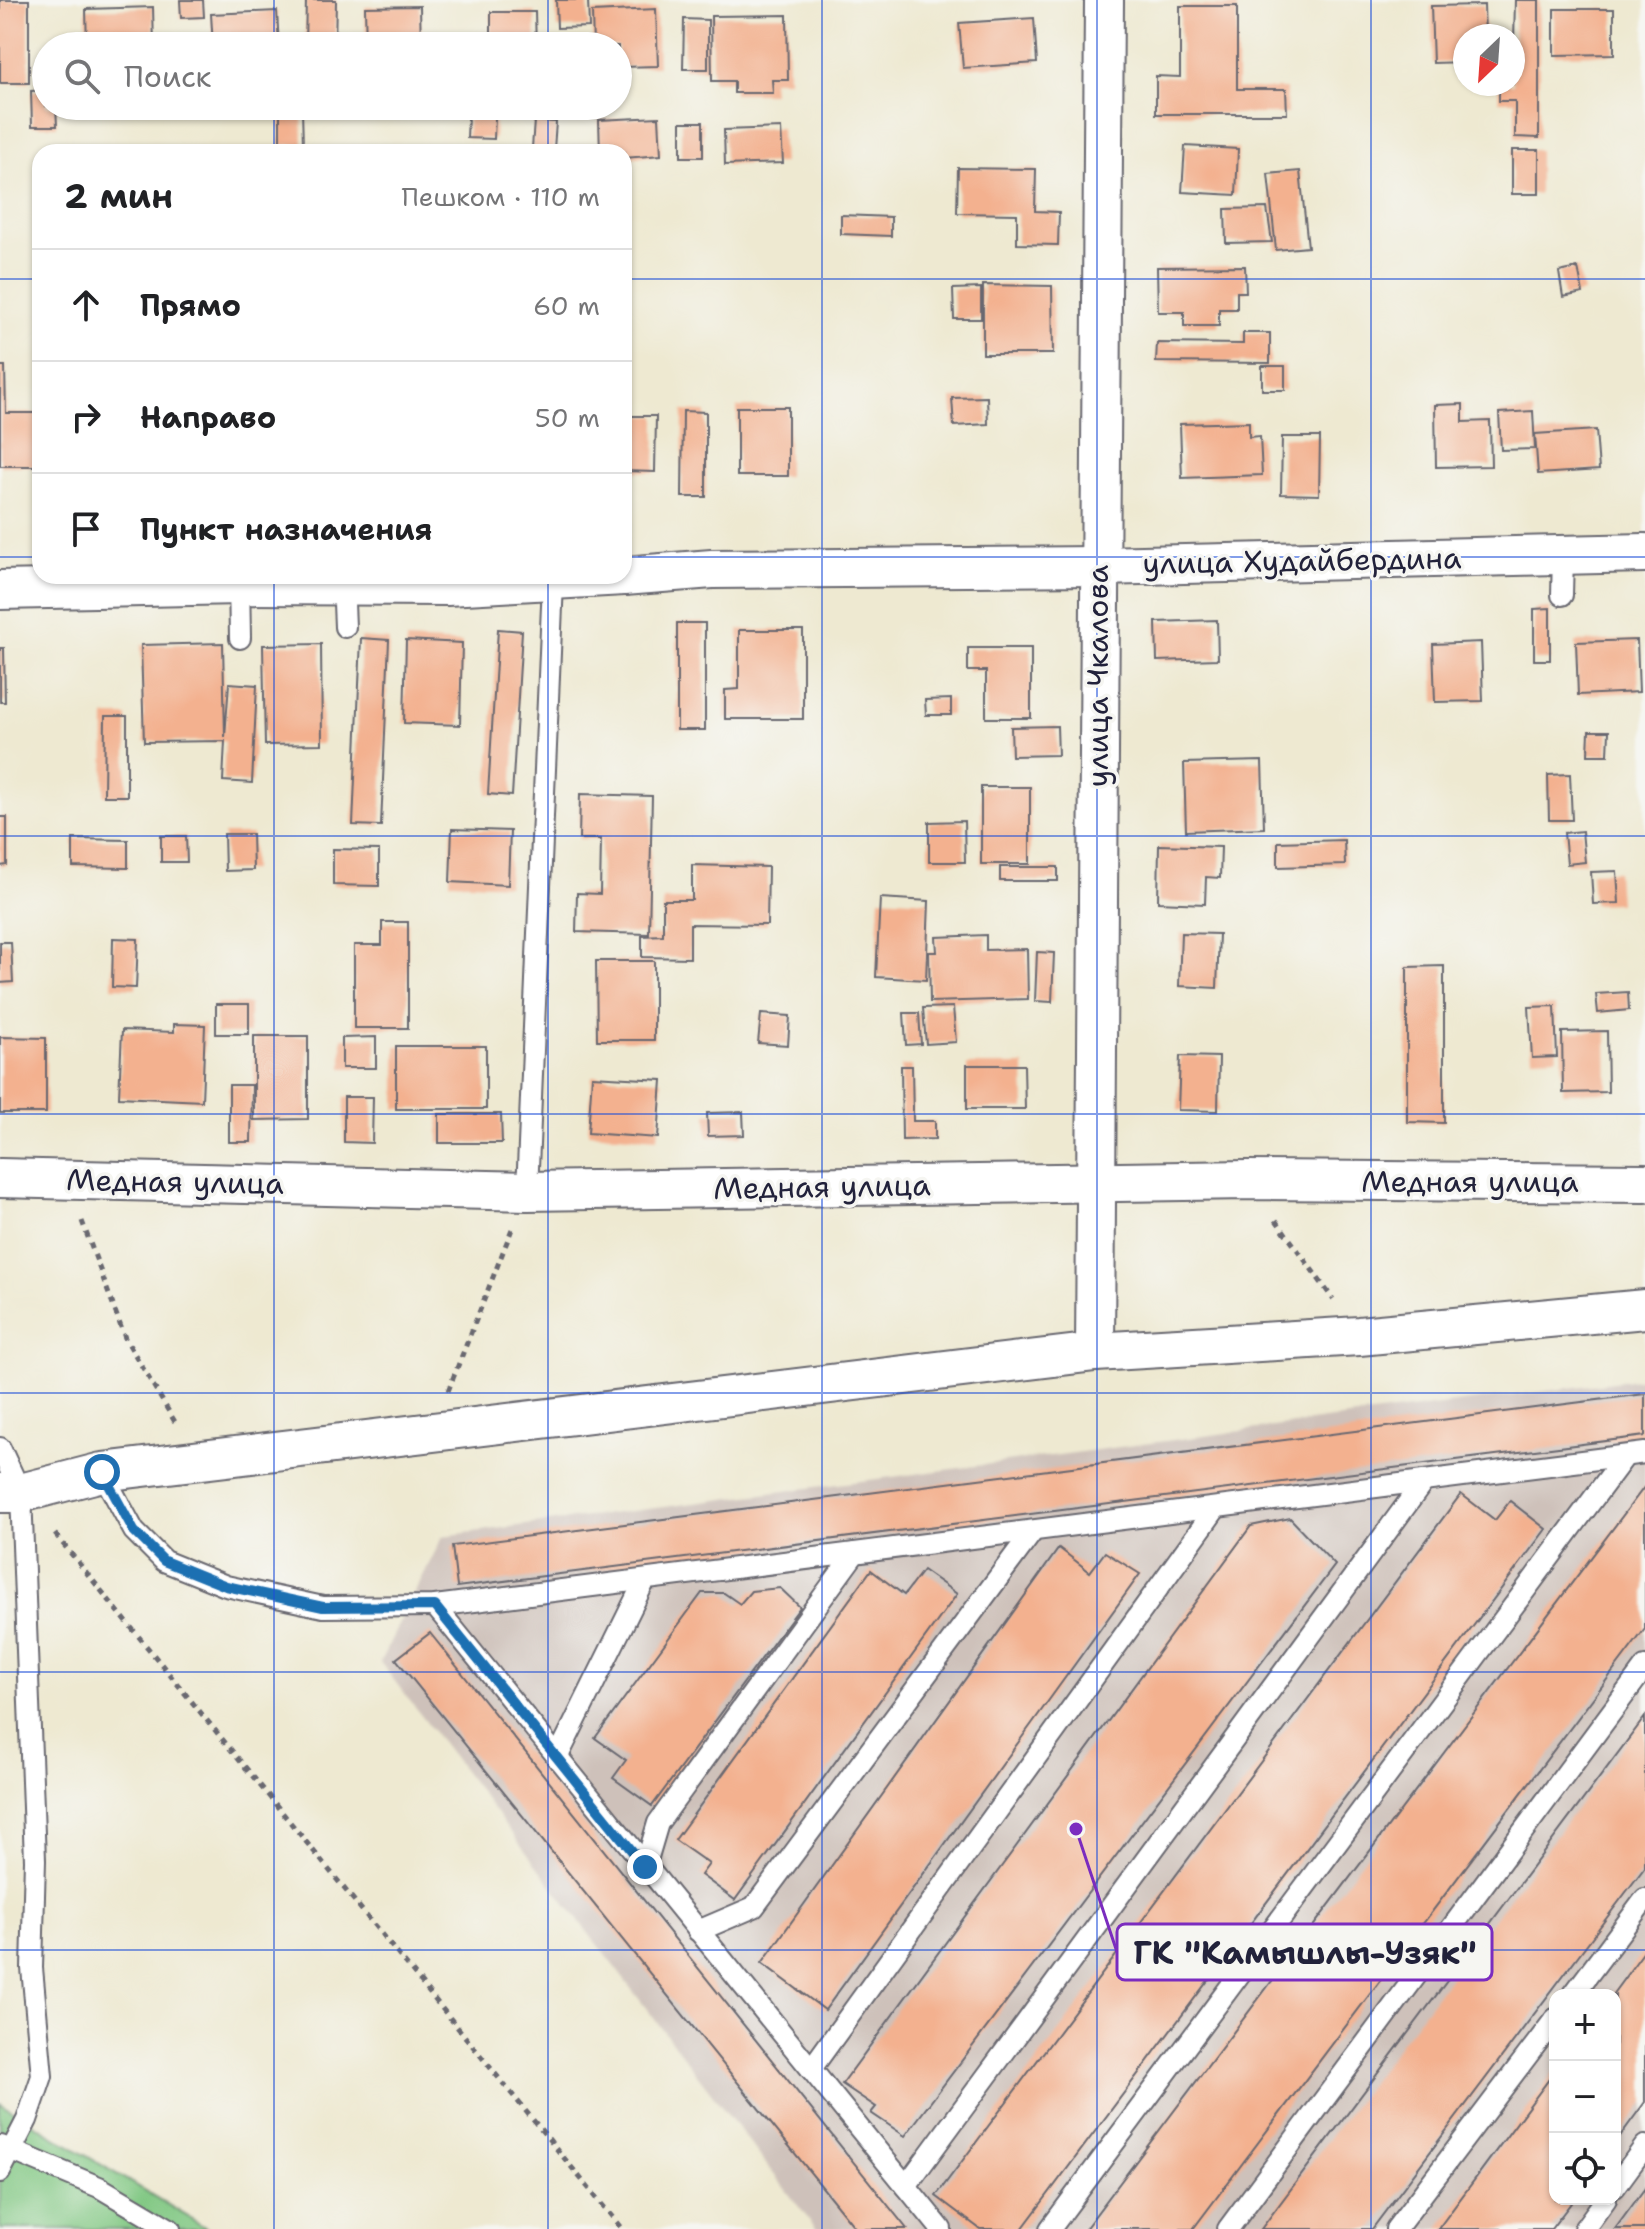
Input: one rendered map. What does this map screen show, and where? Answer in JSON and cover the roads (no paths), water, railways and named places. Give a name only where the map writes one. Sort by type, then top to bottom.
[{"type":"street","name":"улица Чкалова","points":[[1095,1352],[1104,0]]},
{"type":"street","name":"улица Худайбердина","points":[[632,575],[712,569],[1099,566],[1645,553]]},
{"type":"street","name":"улица Худайбердина","points":[[0,590],[143,584]]},
{"type":"street","name":"Медная улица","points":[[0,1178],[527,1191],[1248,1180],[1645,1183]]},
{"type":"street","points":[[7,1490],[102,1472],[1095,1352],[1359,1336],[1645,1309]]},
{"type":"lane","points":[[1562,595],[1563,555]]},
{"type":"lane","points":[[239,584],[240,638]]},
{"type":"lane","points":[[343,584],[345,627]]},
{"type":"lane","points":[[527,1191],[553,584]]},
{"type":"lane","points":[[0,1448],[7,1490],[35,1860],[32,1968],[42,2076],[27,2120],[6,2148],[0,2172]]},
{"type":"lane","points":[[102,1472],[134,1531],[164,1561],[226,1586],[323,1607],[435,1606],[1635,1455]]},
{"type":"lane","points":[[1050,2229],[1635,1455]]},
{"type":"lane","points":[[906,2186],[1424,1481]]},
{"type":"lane","points":[[811,2069],[1216,1508]]},
{"type":"lane","points":[[698,1931],[754,1907],[1033,1531]]},
{"type":"lane","points":[[645,1867],[658,1823],[855,1553]]},
{"type":"lane","points":[[557,1758],[645,1580]]},
{"type":"lane","points":[[435,1606],[941,2229]]},
{"type":"lane","points":[[1228,2229],[1645,1667]]},
{"type":"lane","points":[[1578,1989],[1645,1899]]},
{"type":"lane","points":[[1396,2229],[1549,2027]]},
{"type":"lane","points":[[1621,2179],[1645,2146]]},
{"type":"lane","points":[[6,2148],[99,2187],[170,2229]]},
{"type":"lane","points":[[1584,2229],[1602,2205]]},
{"type":"place","name":"ГК \"Камышлы-Узяк\"","points":[[1076,1829]]}]
